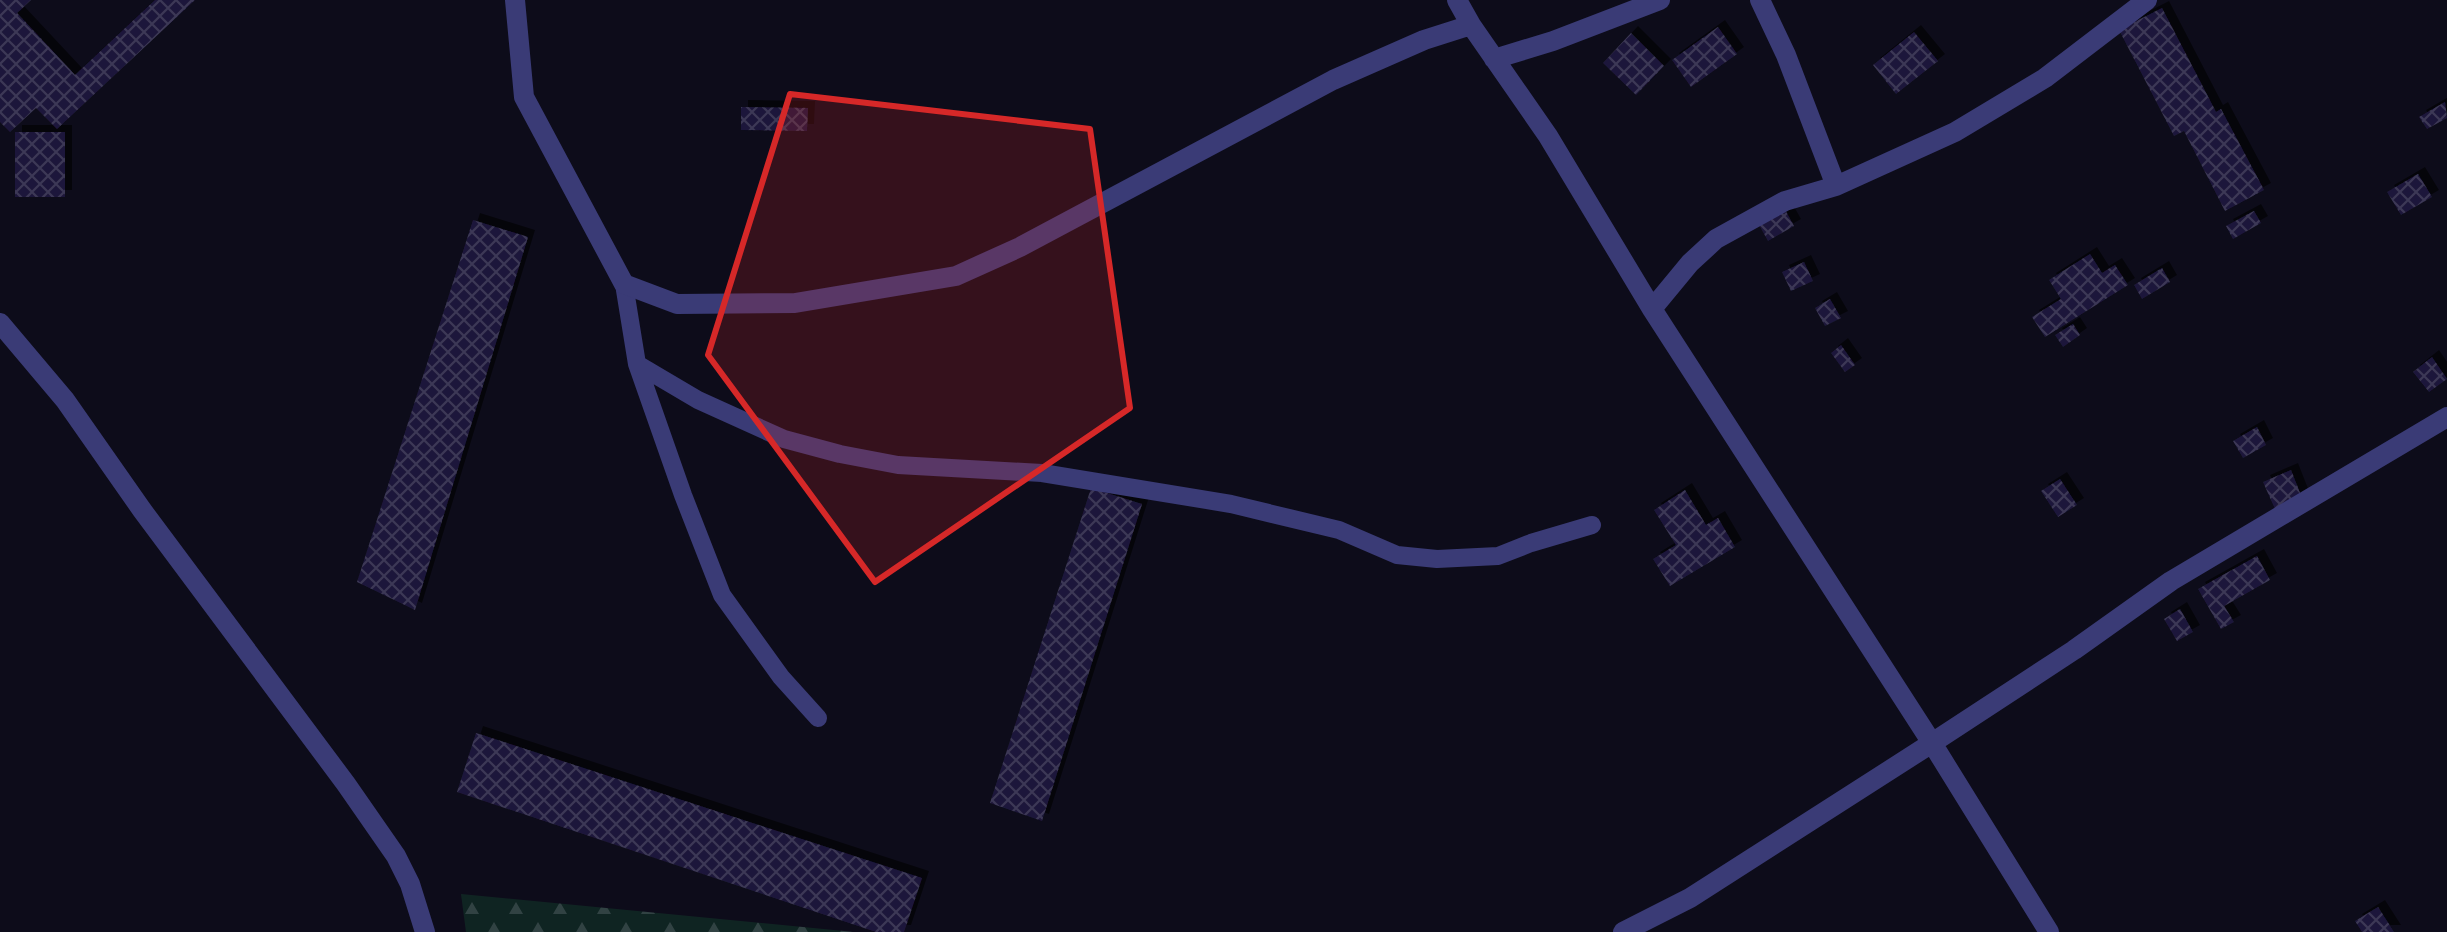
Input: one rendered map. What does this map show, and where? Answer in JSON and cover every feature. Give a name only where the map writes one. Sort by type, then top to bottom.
[{"type":"street","points":[[515,0],[524,97],[624,284],[677,304],[795,303],[956,276],[1020,247],[1333,80],[1424,40],[1471,25]]},
{"type":"street","points":[[1457,0],[1548,136],[1652,309],[1932,743],[2049,932]]},
{"type":"street","points":[[1494,59],[1553,41],[1660,0]]},
{"type":"street","points":[[1760,0],[1786,55],[1836,186]]},
{"type":"street","points":[[1652,309],[1690,263],[1716,239],[1785,201],[1836,186],[1955,132],[2045,78],[2147,0]]},
{"type":"street","points":[[0,323],[65,400],[213,609],[371,820],[396,856],[410,884],[425,932]]},
{"type":"street","points":[[1623,932],[1690,898],[1932,743],[2074,650],[2171,581],[2447,417]]},
{"type":"lane","points":[[624,284],[637,364],[722,595],[781,677],[818,718]]},
{"type":"lane","points":[[637,364],[698,400],[784,439],[840,454],[898,465],[1042,473],[1231,504],[1339,530],[1397,555],[1437,559],[1498,556],[1592,525]]},
{"type":"highlighted area","points":[[790,94],[1090,129],[1130,408],[875,582],[708,355]]},
{"type":"green space","points":[[461,894],[854,932],[466,932]]},
{"type":"building","points":[[0,0],[31,0],[17,13],[75,75],[155,0],[195,0],[57,129],[36,108],[10,132],[0,122]]},
{"type":"building","points":[[2162,8],[2216,112],[2221,109],[2264,190],[2225,211],[2184,131],[2174,136],[2119,30]]},
{"type":"building","points":[[1718,27],[1737,54],[1691,87],[1672,60]]},
{"type":"building","points":[[1914,32],[1938,61],[1896,94],[1873,65]]},
{"type":"building","points":[[1631,33],[1664,66],[1636,95],[1603,63]]},
{"type":"building","points":[[2445,102],[2447,118],[2427,129],[2419,117]]},
{"type":"building","points":[[741,107],[808,108],[807,131],[741,130]]},
{"type":"building","points":[[15,132],[65,132],[65,197],[15,197]]},
{"type":"building","points":[[2418,174],[2432,197],[2401,215],[2387,192]]},
{"type":"building","points":[[1784,208],[1794,226],[1768,241],[1758,223]]},
{"type":"building","points":[[2254,211],[2261,223],[2233,239],[2226,226]]},
{"type":"building","points":[[473,220],[528,237],[415,610],[357,582]]},
{"type":"building","points":[[2090,254],[2102,273],[2115,265],[2128,285],[2045,337],[2032,317],[2061,299],[2049,280]]},
{"type":"building","points":[[1804,262],[1813,281],[1791,291],[1782,272]]},
{"type":"building","points":[[2162,268],[2170,282],[2142,299],[2134,285]]},
{"type":"building","points":[[1830,299],[1841,318],[1825,326],[1815,308]]},
{"type":"building","points":[[2073,324],[2080,335],[2063,347],[2055,335]]},
{"type":"building","points":[[1841,345],[1855,365],[1845,372],[1831,353]]},
{"type":"building","points":[[2432,357],[2447,379],[2429,392],[2413,372]]},
{"type":"building","points":[[2257,427],[2266,445],[2243,458],[2233,441]]},
{"type":"building","points":[[2291,470],[2302,498],[2275,509],[2263,482]]},
{"type":"building","points":[[2060,479],[2077,505],[2058,517],[2041,491]]},
{"type":"building","points":[[1091,488],[1142,504],[1042,821],[990,803]]},
{"type":"building","points":[[1685,490],[1706,525],[1718,518],[1735,547],[1670,586],[1653,559],[1676,545],[1654,510]]},
{"type":"building","points":[[2257,556],[2270,580],[2224,606],[2234,622],[2221,629],[2198,589]]},
{"type":"building","points":[[2180,609],[2193,632],[2177,641],[2164,619]]},
{"type":"building","points":[[476,733],[922,878],[904,932],[876,932],[457,792]]},
{"type":"building","points":[[2378,907],[2394,932],[2362,932],[2355,921]]}]
